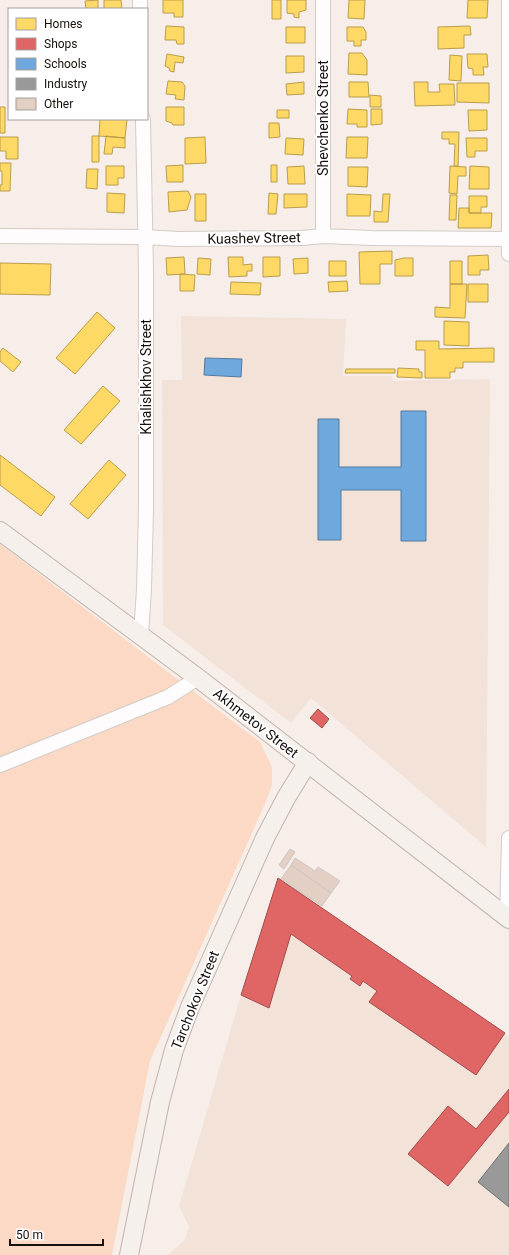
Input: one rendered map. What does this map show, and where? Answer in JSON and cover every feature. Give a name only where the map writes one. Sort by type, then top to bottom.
[{"type":"main road","name":"Akhmetov Street","points":[[0,531],[198,678],[508,918]]},
{"type":"main road","name":"Tarchokov Street","points":[[129,1255],[160,1102],[174,1050],[190,1007],[265,838],[286,798],[308,762]]},
{"type":"street","name":"Shevchenko Street","points":[[323,0],[324,236]]},
{"type":"street","points":[[509,0],[509,254]]},
{"type":"street","name":"Khalishkhov Street","points":[[141,635],[146,509],[143,120]]},
{"type":"street","name":"Kuashev Street","points":[[0,236],[302,238],[324,236],[371,238],[509,239]]},
{"type":"street","points":[[0,765],[168,697],[198,678]]},
{"type":"street","points":[[508,918],[509,838]]},
{"type":"shaded area","points":[[181,316],[346,319],[343,376],[392,376],[393,381],[490,379],[486,847],[311,698],[291,723],[163,625],[162,380],[182,380]]},
{"type":"shaded area","points":[[0,544],[260,742],[272,767],[272,785],[264,806],[150,1061],[112,1255],[0,1255]]},
{"type":"shaded area","points":[[278,878],[509,1037],[509,1255],[168,1255],[184,1241],[189,1227],[179,1206],[241,995]]},
{"type":"building: Homes","points":[[98,0],[98,8],[86,8],[85,1]]},
{"type":"building: Homes","points":[[104,0],[121,0],[122,8],[104,8]]},
{"type":"building: Homes","points":[[163,0],[183,0],[183,17],[174,17],[174,13],[163,13]]},
{"type":"building: Homes","points":[[272,0],[281,0],[281,19],[272,19]]},
{"type":"building: Homes","points":[[287,0],[306,0],[306,10],[299,12],[299,18],[294,17],[294,14],[287,13]]},
{"type":"building: Homes","points":[[349,0],[365,0],[364,19],[348,18]]},
{"type":"building: Homes","points":[[468,0],[488,0],[487,18],[467,18]]},
{"type":"building: Homes","points":[[166,26],[184,27],[184,44],[177,44],[176,40],[165,40]]},
{"type":"building: Homes","points":[[470,26],[471,35],[464,35],[464,48],[438,49],[438,27]]},
{"type":"building: Homes","points":[[286,27],[305,27],[305,43],[286,43]]},
{"type":"building: Homes","points":[[347,27],[363,27],[366,32],[366,40],[361,40],[361,46],[354,46],[354,41],[347,41]]},
{"type":"building: Homes","points":[[349,53],[362,53],[367,60],[367,75],[348,74]]},
{"type":"building: Homes","points":[[167,54],[184,57],[183,63],[175,62],[174,72],[170,71],[169,68],[165,66]]},
{"type":"building: Homes","points":[[467,54],[487,54],[488,67],[483,67],[484,75],[473,75],[473,69],[468,68]]},
{"type":"building: Homes","points":[[450,55],[462,56],[461,81],[449,80]]},
{"type":"building: Homes","points":[[286,56],[304,56],[304,72],[286,73]]},
{"type":"building: Homes","points":[[168,81],[182,82],[185,86],[184,100],[175,99],[176,95],[166,94]]},
{"type":"building: Homes","points":[[304,82],[304,94],[287,95],[286,84]]},
{"type":"building: Homes","points":[[349,82],[368,82],[369,97],[349,97]]},
{"type":"building: Homes","points":[[414,82],[428,82],[428,92],[440,92],[439,84],[454,84],[455,105],[415,106]]},
{"type":"building: Homes","points":[[457,83],[489,83],[489,103],[457,102]]},
{"type":"building: Homes","points":[[370,95],[381,96],[381,107],[370,107]]},
{"type":"building: Homes","points":[[0,107],[5,107],[5,133],[0,133]]},
{"type":"building: Homes","points":[[166,107],[184,107],[184,125],[173,125],[172,123],[166,121]]},
{"type":"building: Homes","points":[[348,109],[367,110],[367,127],[357,127],[357,124],[347,124]]},
{"type":"building: Homes","points":[[371,109],[382,109],[382,124],[371,125]]},
{"type":"building: Homes","points":[[277,110],[289,110],[289,118],[277,118]]},
{"type":"building: Homes","points":[[468,110],[487,110],[487,130],[469,131]]},
{"type":"building: Homes","points":[[100,120],[127,120],[125,138],[99,136]]},
{"type":"building: Homes","points":[[269,123],[279,123],[280,137],[269,138]]},
{"type":"building: Homes","points":[[442,132],[459,132],[458,166],[454,166],[455,144],[449,144],[449,139],[442,139]]},
{"type":"building: Homes","points":[[92,136],[99,136],[99,162],[92,162]]},
{"type":"building: Homes","points":[[106,136],[125,138],[125,148],[113,147],[112,154],[104,154]]},
{"type":"building: Homes","points":[[0,137],[18,137],[18,159],[6,159],[6,151],[0,151]]},
{"type":"building: Homes","points":[[205,137],[206,163],[185,164],[185,138]]},
{"type":"building: Homes","points":[[347,137],[368,137],[367,158],[346,158]]},
{"type":"building: Homes","points":[[286,138],[304,139],[303,155],[285,154]]},
{"type":"building: Homes","points":[[466,138],[487,138],[487,151],[475,151],[475,157],[467,157]]},
{"type":"building: Homes","points":[[0,163],[11,163],[10,191],[0,191],[0,185],[2,185],[2,171],[0,171]]},
{"type":"building: Homes","points":[[183,165],[183,182],[167,182],[166,166]]},
{"type":"building: Homes","points":[[271,165],[277,165],[277,182],[271,182]]},
{"type":"building: Homes","points":[[106,166],[124,166],[124,178],[118,178],[118,185],[106,185]]},
{"type":"building: Homes","points":[[304,166],[305,184],[288,184],[287,167]]},
{"type":"building: Homes","points":[[450,166],[466,167],[466,176],[458,176],[457,194],[449,193]]},
{"type":"building: Homes","points":[[470,166],[489,167],[489,189],[469,189]]},
{"type":"building: Homes","points":[[348,167],[368,167],[367,187],[348,186]]},
{"type":"building: Homes","points":[[87,169],[98,169],[97,189],[86,188]]},
{"type":"building: Homes","points":[[188,191],[191,197],[187,210],[169,212],[168,192]]},
{"type":"building: Homes","points":[[107,193],[125,194],[124,213],[107,212]]},
{"type":"building: Homes","points":[[269,193],[278,194],[276,214],[268,214]]},
{"type":"building: Homes","points":[[195,194],[206,194],[206,221],[195,221]]},
{"type":"building: Homes","points":[[284,194],[307,194],[307,207],[284,208]]},
{"type":"building: Homes","points":[[347,194],[371,195],[370,216],[347,216]]},
{"type":"building: Homes","points":[[383,194],[390,194],[388,222],[374,222],[374,211],[382,212]]},
{"type":"building: Homes","points":[[450,195],[457,195],[456,220],[449,220]]},
{"type":"building: Homes","points":[[469,196],[487,196],[487,207],[481,207],[481,213],[469,213]]},
{"type":"building: Homes","points":[[459,208],[469,208],[469,213],[492,213],[491,228],[458,228]]},
{"type":"building: Homes","points":[[392,251],[392,264],[380,264],[380,284],[360,284],[359,252]]},
{"type":"building: Homes","points":[[488,255],[489,270],[480,270],[480,275],[468,275],[468,256]]},
{"type":"building: Homes","points":[[184,257],[185,274],[167,275],[166,258]]},
{"type":"building: Homes","points":[[228,257],[243,257],[243,265],[252,264],[252,271],[247,271],[247,276],[229,277]]},
{"type":"building: Homes","points":[[263,257],[280,257],[280,276],[263,277]]},
{"type":"building: Homes","points":[[198,258],[211,259],[210,275],[197,274]]},
{"type":"building: Homes","points":[[308,258],[308,273],[294,274],[293,259]]},
{"type":"building: Homes","points":[[413,258],[413,276],[395,276],[395,260]]},
{"type":"building: Homes","points":[[329,261],[346,261],[346,276],[329,276]]},
{"type":"building: Homes","points":[[450,261],[462,261],[462,284],[450,284]]},
{"type":"building: Homes","points":[[0,263],[51,264],[50,295],[0,294]]},
{"type":"building: Homes","points":[[180,274],[195,275],[194,291],[180,291]]},
{"type":"building: Homes","points":[[347,281],[348,291],[329,292],[328,282]]},
{"type":"building: Homes","points":[[231,282],[261,283],[260,295],[230,294]]},
{"type":"building: Homes","points":[[450,284],[467,284],[465,318],[435,317],[435,307],[450,308]]},
{"type":"building: Homes","points":[[468,284],[488,284],[488,302],[468,302]]},
{"type":"building: Homes","points":[[97,312],[115,328],[75,374],[56,358]]},
{"type":"building: Homes","points":[[444,321],[469,322],[469,346],[444,345]]},
{"type":"building: Homes","points":[[416,341],[439,341],[439,349],[494,348],[494,362],[463,362],[463,368],[455,368],[455,372],[450,372],[450,378],[425,378],[425,350],[416,350]]},
{"type":"building: Homes","points":[[3,348],[21,362],[13,372],[0,361],[0,352]]},
{"type":"building: Homes","points":[[398,368],[419,369],[419,372],[422,372],[422,378],[397,377]]},
{"type":"building: Homes","points":[[346,369],[395,369],[395,373],[345,373]]},
{"type":"building: Homes","points":[[103,386],[120,401],[81,444],[64,430]]},
{"type":"building: Homes","points":[[0,455],[55,497],[41,516],[0,485]]},
{"type":"building: Homes","points":[[109,460],[126,475],[88,519],[70,504]]},
{"type":"building: Shops","points":[[318,709],[329,719],[322,728],[310,718]]},
{"type":"building: Shops","points":[[278,878],[505,1033],[476,1075],[369,1002],[377,991],[363,981],[360,986],[350,979],[352,976],[291,934],[269,1008],[241,995]]},
{"type":"building: Shops","points":[[509,1089],[509,1112],[448,1186],[408,1154],[448,1106],[476,1129]]},
{"type":"building: Schools","points":[[205,358],[242,359],[241,377],[204,375]]},
{"type":"building: Schools","points":[[401,411],[426,411],[426,541],[401,541],[401,490],[341,490],[341,540],[318,540],[318,419],[339,419],[339,467],[401,467]]},
{"type":"building: Industry","points":[[509,1143],[509,1207],[478,1182]]},
{"type":"building: Other","points":[[290,849],[295,852],[284,869],[279,865]]},
{"type":"building: Other","points":[[295,858],[315,871],[318,867],[340,881],[331,893],[291,865]]},
{"type":"building: Other","points":[[291,865],[331,893],[322,906],[281,879]]}]
